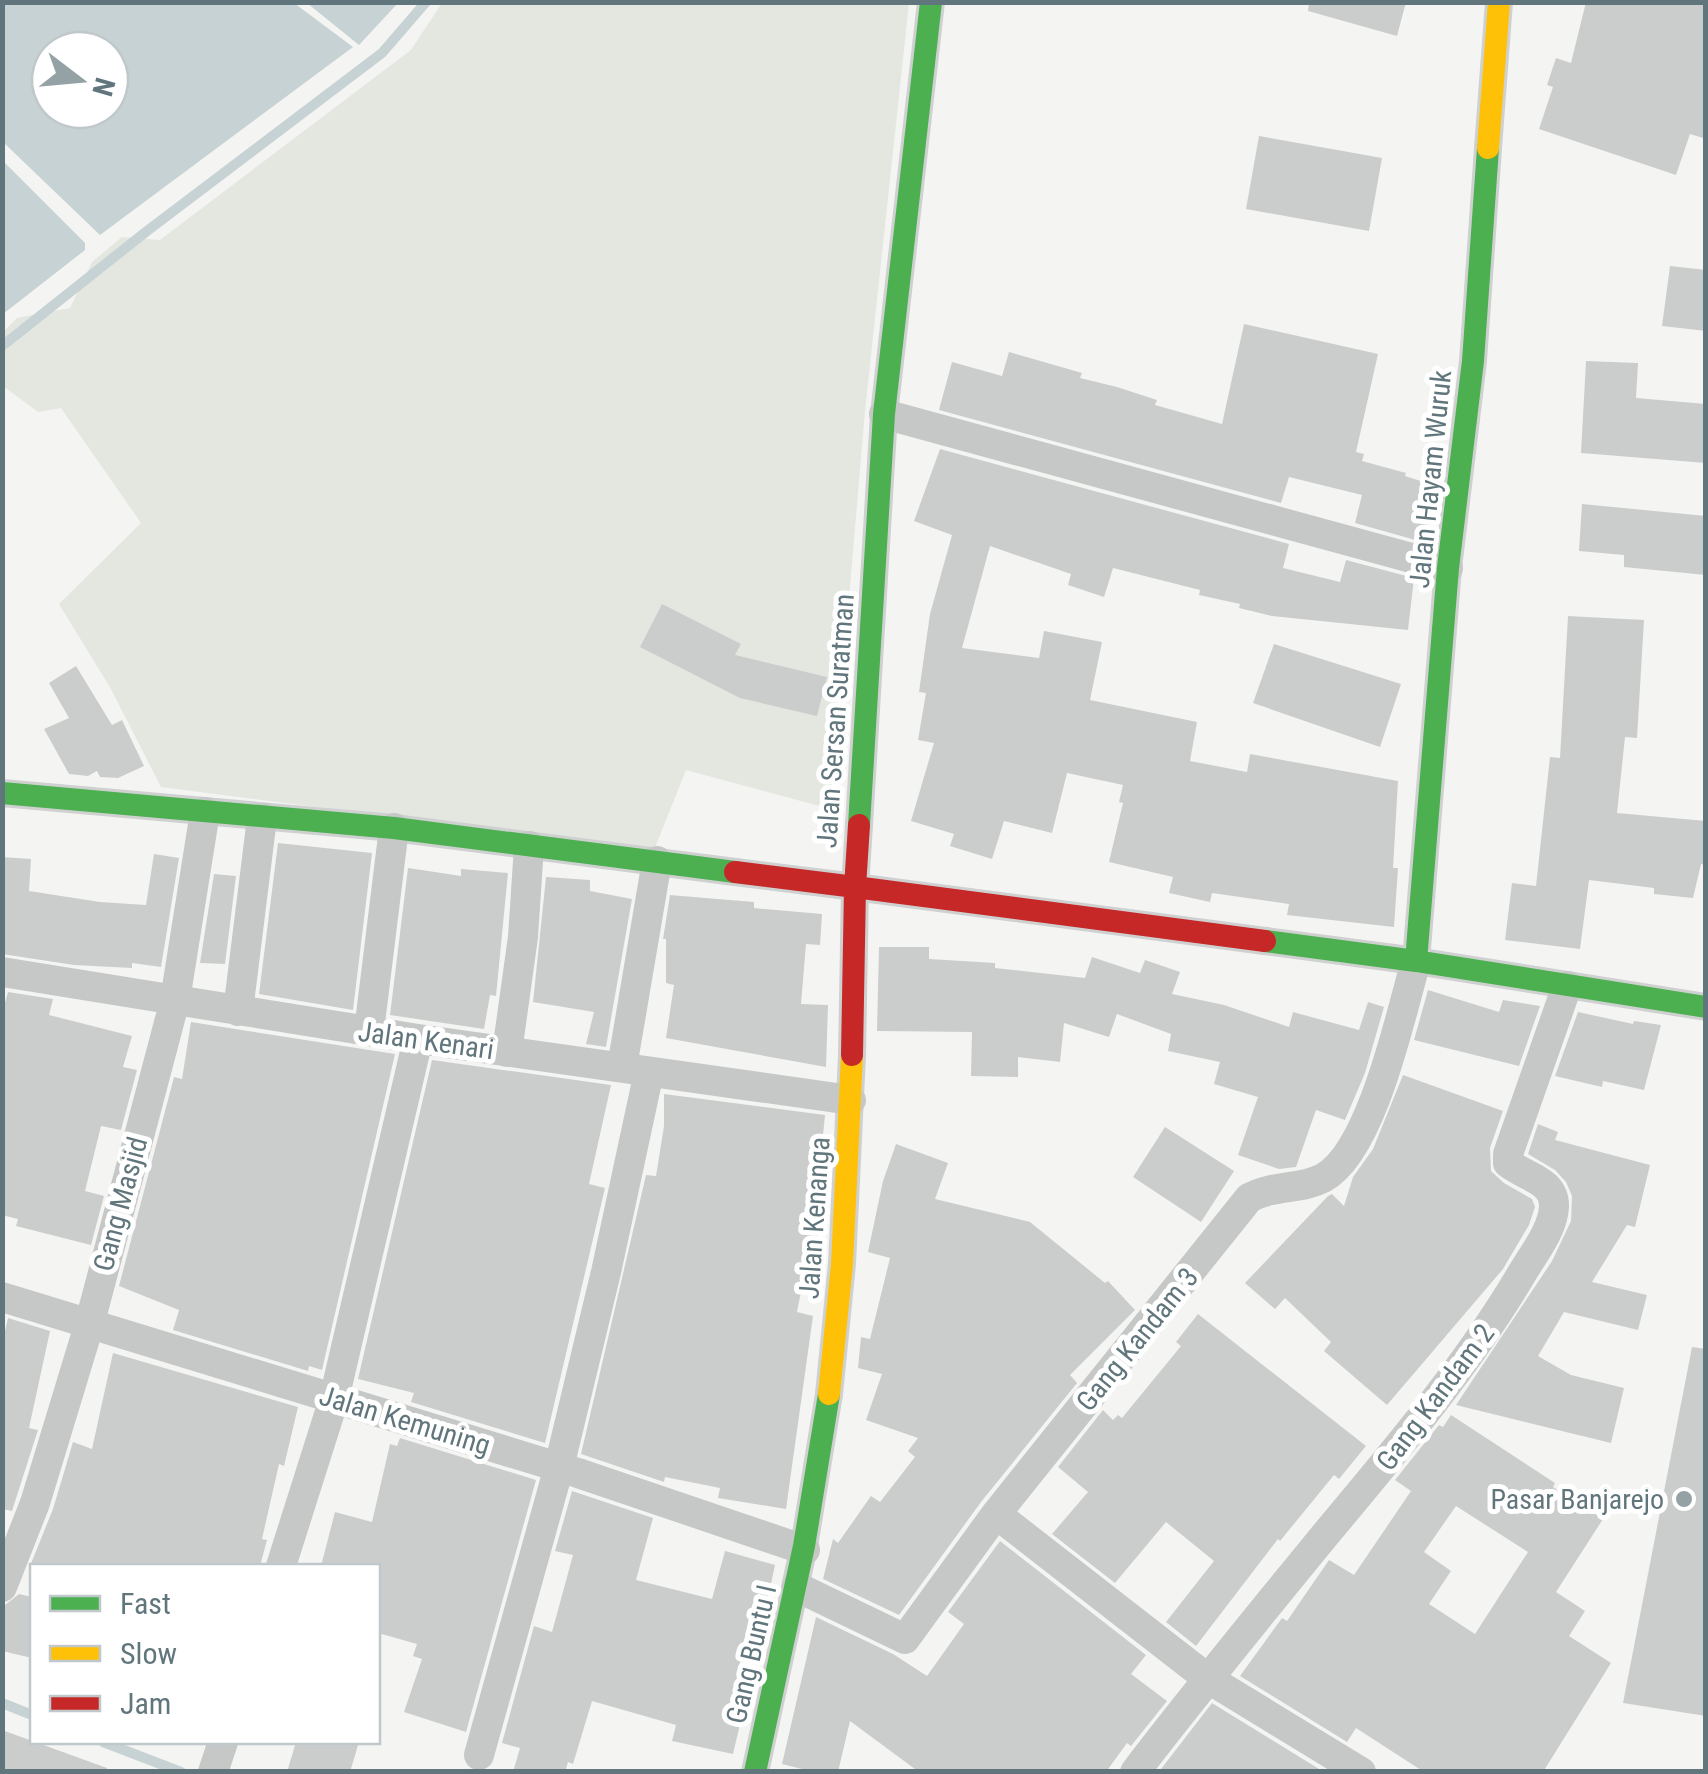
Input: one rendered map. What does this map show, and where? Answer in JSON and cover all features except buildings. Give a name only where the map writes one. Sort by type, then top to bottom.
[{"type":"street","name":"Jalan Sersan Suratman","points":[[931,2],[884,414],[855,887],[1416,961],[1706,1008]]},
{"type":"street","name":"Jalan Hayam Wuruk","points":[[1416,961],[1448,568],[1473,361],[1499,2]]},
{"type":"street","points":[[884,414],[1448,568]]},
{"type":"street","points":[[2,793],[394,828],[855,887]]},
{"type":"street","name":"Gang Masjid","points":[[2,1587],[36,1503],[90,1322],[175,1000],[205,812]]},
{"type":"street","points":[[238,1011],[262,818]]},
{"type":"street","points":[[368,1031],[394,828]]},
{"type":"street","points":[[507,1052],[524,937],[529,846]]},
{"type":"street","points":[[478,1754],[559,1468],[635,1069],[657,861]]},
{"type":"street","name":"Jalan Kenanga","points":[[805,1550],[838,1320],[851,1100],[855,887]]},
{"type":"street","name":"Gang Kandam 3","points":[[798,1588],[904,1639],[996,1514],[1249,1198],[1268,1188],[1324,1178],[1343,1161],[1380,1088],[1416,961]]},
{"type":"street","name":"Jalan Kenari","points":[[2,972],[418,1040],[851,1100]]},
{"type":"street","name":"Gang Kandam 2","points":[[1135,1772],[1207,1678],[1438,1400],[1486,1333],[1548,1227],[1554,1210],[1550,1191],[1544,1183],[1508,1163],[1508,1154],[1567,986]]},
{"type":"street","points":[[282,1564],[334,1399],[418,1040]]},
{"type":"street","name":"Jalan Kemuning","points":[[2,1297],[559,1468],[805,1550]]},
{"type":"street","points":[[996,1514],[1207,1678],[1361,1772]]},
{"type":"street","name":"Gang Buntu I","points":[[755,1772],[805,1550]]},
{"type":"shaded area","points":[[2,3],[294,3],[353,47],[100,235],[3,142]]},
{"type":"shaded area","points":[[307,3],[398,3],[359,45]]},
{"type":"shaded area","points":[[442,3],[909,3],[865,411],[831,809],[686,770],[654,850],[161,787],[111,689],[59,604],[141,523],[61,408],[38,412],[3,386],[2,333],[17,318],[70,308],[92,262],[122,237],[160,240],[411,50]]},
{"type":"shaded area","points":[[3,161],[85,243],[85,250],[3,314]]},
{"type":"waterway","points":[[2,346],[382,53],[426,2]]},
{"type":"waterway","points":[[2,1703],[30,1714]]},
{"type":"waterway","points":[[108,1744],[181,1772]]},
{"type":"traffic: fast","points":[[859,825],[884,414],[931,2]]},
{"type":"traffic: fast","points":[[1416,961],[1448,568],[1473,361],[1488,148]]},
{"type":"traffic: fast","points":[[2,793],[394,828],[735,872]]},
{"type":"traffic: fast","points":[[1265,941],[1706,1007]]},
{"type":"traffic: fast","points":[[755,1772],[804,1546],[829,1394]]},
{"type":"traffic: slow","points":[[1488,148],[1499,2]]},
{"type":"traffic: slow","points":[[829,1394],[842,1264],[852,1055]]},
{"type":"traffic: jam","points":[[859,825],[855,887],[1265,941]]},
{"type":"traffic: jam","points":[[735,872],[855,887],[852,1055]]},
{"type":"place","name":"Pasar Banjarejo","points":[[1684,1499]]}]
